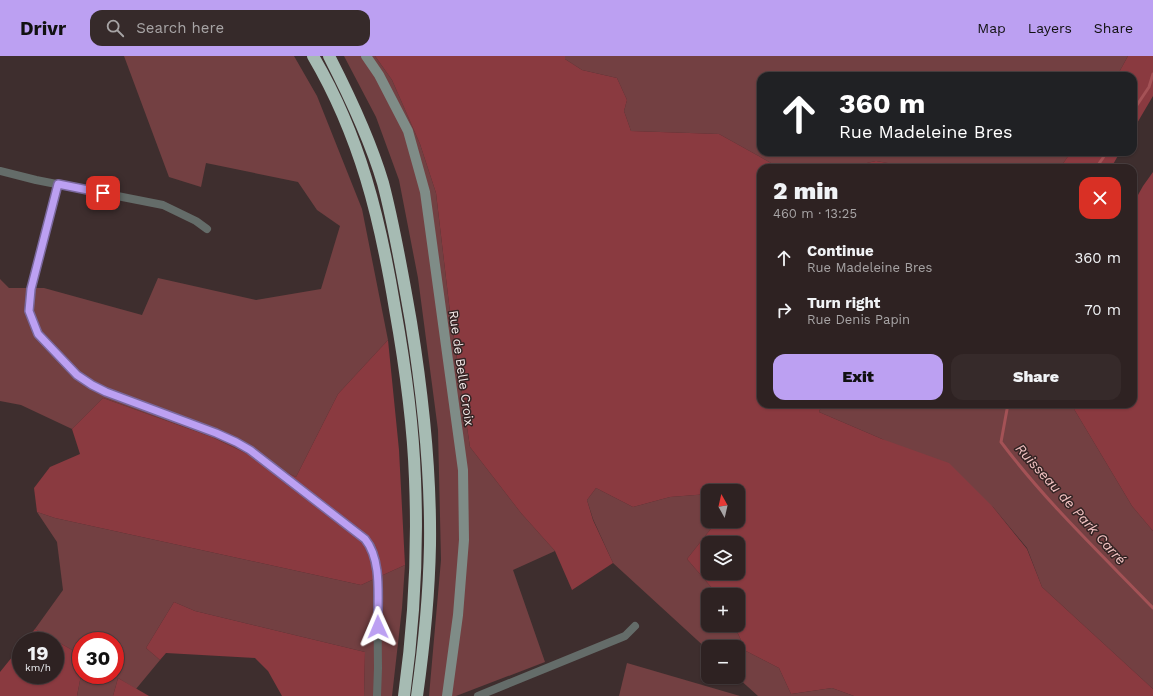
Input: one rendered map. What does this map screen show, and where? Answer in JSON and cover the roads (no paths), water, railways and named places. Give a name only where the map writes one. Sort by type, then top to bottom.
[{"type":"highway","points":[[314,56],[348,124],[371,192],[381,230],[404,359],[415,471],[416,545],[412,630],[404,696]]},
{"type":"highway","points":[[329,56],[347,91],[364,130],[382,183],[395,231],[423,401],[428,458],[430,546],[427,608],[417,696]]},
{"type":"street","name":"Rue de Belle Croix","points":[[366,56],[379,75],[408,131],[425,192],[463,470],[464,540],[458,615],[447,696]]},
{"type":"street","points":[[0,171],[163,205],[196,221],[207,229]]},
{"type":"street","points":[[58,184],[31,289],[29,311],[38,334],[77,375],[92,385],[106,392],[216,433],[236,442],[250,450],[365,539],[371,546],[377,572],[377,696]]},
{"type":"street","points":[[478,696],[625,636],[635,626]]},
{"type":"waterway","name":"Ruisseau de Park Carré","points":[[1137,105],[1149,87],[1153,74]]},
{"type":"waterway","name":"Ruisseau de Park Carré","points":[[1099,164],[1104,156]]},
{"type":"waterway","name":"Ruisseau de Park Carré","points":[[1007,408],[1001,442],[1055,507],[1153,608]]}]
